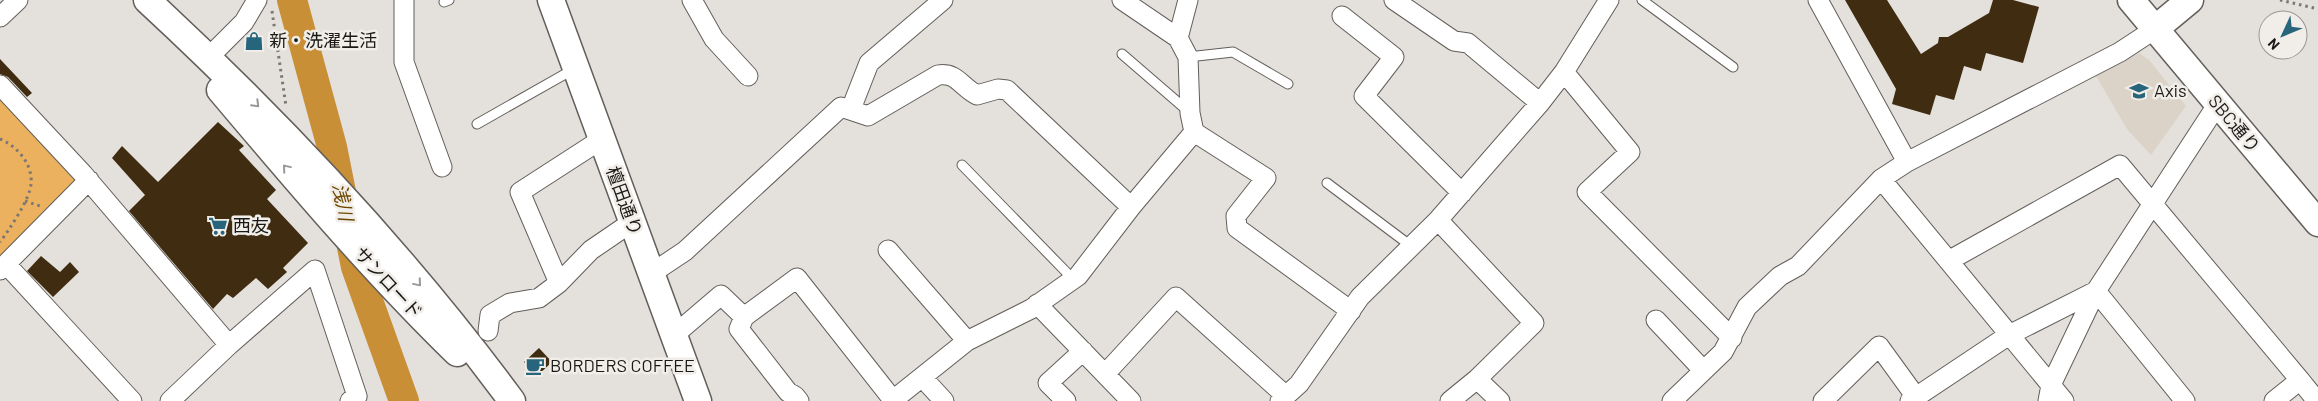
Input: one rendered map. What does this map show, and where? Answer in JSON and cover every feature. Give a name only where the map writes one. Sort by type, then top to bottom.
[{"type":"street","points":[[0,17],[18,0]]},
{"type":"street","points":[[146,0],[204,61],[279,127]]},
{"type":"street","points":[[404,0],[404,62],[442,167]]},
{"type":"street","name":"檀田通り","points":[[552,0],[698,401]]},
{"type":"street","points":[[692,0],[714,39],[748,76]]},
{"type":"street","points":[[851,109],[869,63],[943,0]]},
{"type":"street","points":[[1122,0],[1178,38],[1188,57],[1190,113],[1194,132],[1266,178],[1236,216],[1237,228],[1351,312]]},
{"type":"street","points":[[1178,38],[1188,0]]},
{"type":"street","points":[[1394,0],[1454,41],[1468,43],[1540,103]]},
{"type":"street","points":[[1818,0],[1907,162]]},
{"type":"street","name":"SBC通り","points":[[2131,0],[2217,105],[2318,223]]},
{"type":"street","points":[[1679,399],[1703,370],[1723,352],[1747,307],[1780,276],[1798,266],[1881,179],[1907,162],[2120,52],[2155,29],[2190,0]]},
{"type":"street","points":[[1106,373],[1176,298],[1292,395],[1360,297],[1438,220],[1540,103],[1564,72],[1601,3]]},
{"type":"street","points":[[204,61],[264,5]]},
{"type":"street","points":[[1342,16],[1394,57],[1364,96],[1462,193]]},
{"type":"street","name":"サンロード","points":[[204,61],[317,205],[404,302],[506,401]]},
{"type":"street","points":[[1564,72],[1630,152],[1587,192],[1732,338]]},
{"type":"street","points":[[652,273],[684,250],[841,107],[868,116],[938,75],[948,74],[953,76],[967,90],[977,95],[998,89],[1007,90],[1131,207]]},
{"type":"street","points":[[0,85],[89,180],[229,345]]},
{"type":"street","points":[[2050,393],[2096,291],[2217,105]]},
{"type":"street","name":"サンロード","points":[[279,127],[387,246],[485,364],[512,401]]},
{"type":"street","points":[[799,401],[788,392],[739,330],[744,317],[797,278],[893,400],[967,341],[1037,304],[1078,276],[1131,207],[1194,132]]},
{"type":"street","points":[[559,283],[520,192],[602,139]]},
{"type":"street","points":[[1950,260],[2120,165],[2317,401]]},
{"type":"street","points":[[1881,179],[1950,260],[2009,335],[2050,393],[2064,401]]},
{"type":"street","points":[[89,180],[3,267],[132,401]]},
{"type":"street","points":[[1438,220],[1534,323],[1477,379],[1450,401]]},
{"type":"street","points":[[488,331],[490,316],[510,303],[539,298],[559,283],[591,250],[632,222]]},
{"type":"street","points":[[888,250],[967,341]]},
{"type":"street","points":[[170,401],[229,345],[315,270],[357,396],[350,401]]},
{"type":"street","points":[[1823,401],[1879,346],[1913,399],[2009,335],[2096,291]]},
{"type":"street","points":[[2096,291],[2186,401]]},
{"type":"street","points":[[674,336],[721,295],[744,317]]},
{"type":"street","points":[[1037,304],[1106,373],[1131,401]]},
{"type":"street","points":[[1656,320],[1703,370]]},
{"type":"street","points":[[1066,401],[1048,383],[1083,351]]},
{"type":"street","points":[[922,377],[944,401]]},
{"type":"street","points":[[1477,379],[1500,401]]},
{"type":"street","points":[[2274,401],[2300,380]]},
{"type":"lane","points":[[1642,0],[1733,67]]},
{"type":"lane","points":[[1188,57],[1233,52],[1288,84]]},
{"type":"lane","points":[[1122,54],[1190,113]]},
{"type":"lane","points":[[477,124],[576,68]]},
{"type":"lane","points":[[962,165],[1073,279]]},
{"type":"lane","points":[[1327,183],[1411,246]]},
{"type":"path","points":[[2280,0],[2318,9]]},
{"type":"path","points":[[264,5],[287,111],[279,127]]},
{"type":"path","points":[[0,139],[16,148],[24,158],[30,170],[32,184],[23,207],[0,242]]},
{"type":"shaded area","name":"Axis","points":[[2139,53],[2149,60],[2186,106],[2151,155],[2127,129],[2096,76]]},
{"type":"shaded area","points":[[0,99],[77,182],[0,258]]},
{"type":"building","points":[[1845,0],[1887,0],[1921,54],[1938,43],[1939,37],[1948,37],[1989,13],[1993,0],[2013,0],[2039,7],[2023,63],[1986,53],[1981,71],[1964,66],[1954,100],[1936,95],[1930,115],[1892,104],[1896,89]]},
{"type":"building","points":[[0,59],[32,93],[27,97],[8,77],[0,74]]},
{"type":"building","points":[[218,122],[244,146],[239,150],[276,190],[267,199],[308,243],[283,268],[287,272],[268,289],[256,278],[233,298],[227,294],[213,309],[129,211],[145,195],[112,158],[122,146],[158,182]]},
{"type":"building","points":[[41,256],[60,272],[70,262],[79,272],[53,297],[27,271]]},
{"type":"building","points":[[539,348],[552,362],[537,376],[524,362]]},
{"type":"waterway","name":"浅川","points":[[292,0],[332,147],[356,267],[404,401]]},
{"type":"place","name":"新・洗濯生活","points":[[254,41]]},
{"type":"place","name":"Axis","points":[[2139,91]]},
{"type":"place","name":"西友","points":[[218,226]]},
{"type":"place","name":"BORDERS COFFEE","points":[[535,366]]}]
